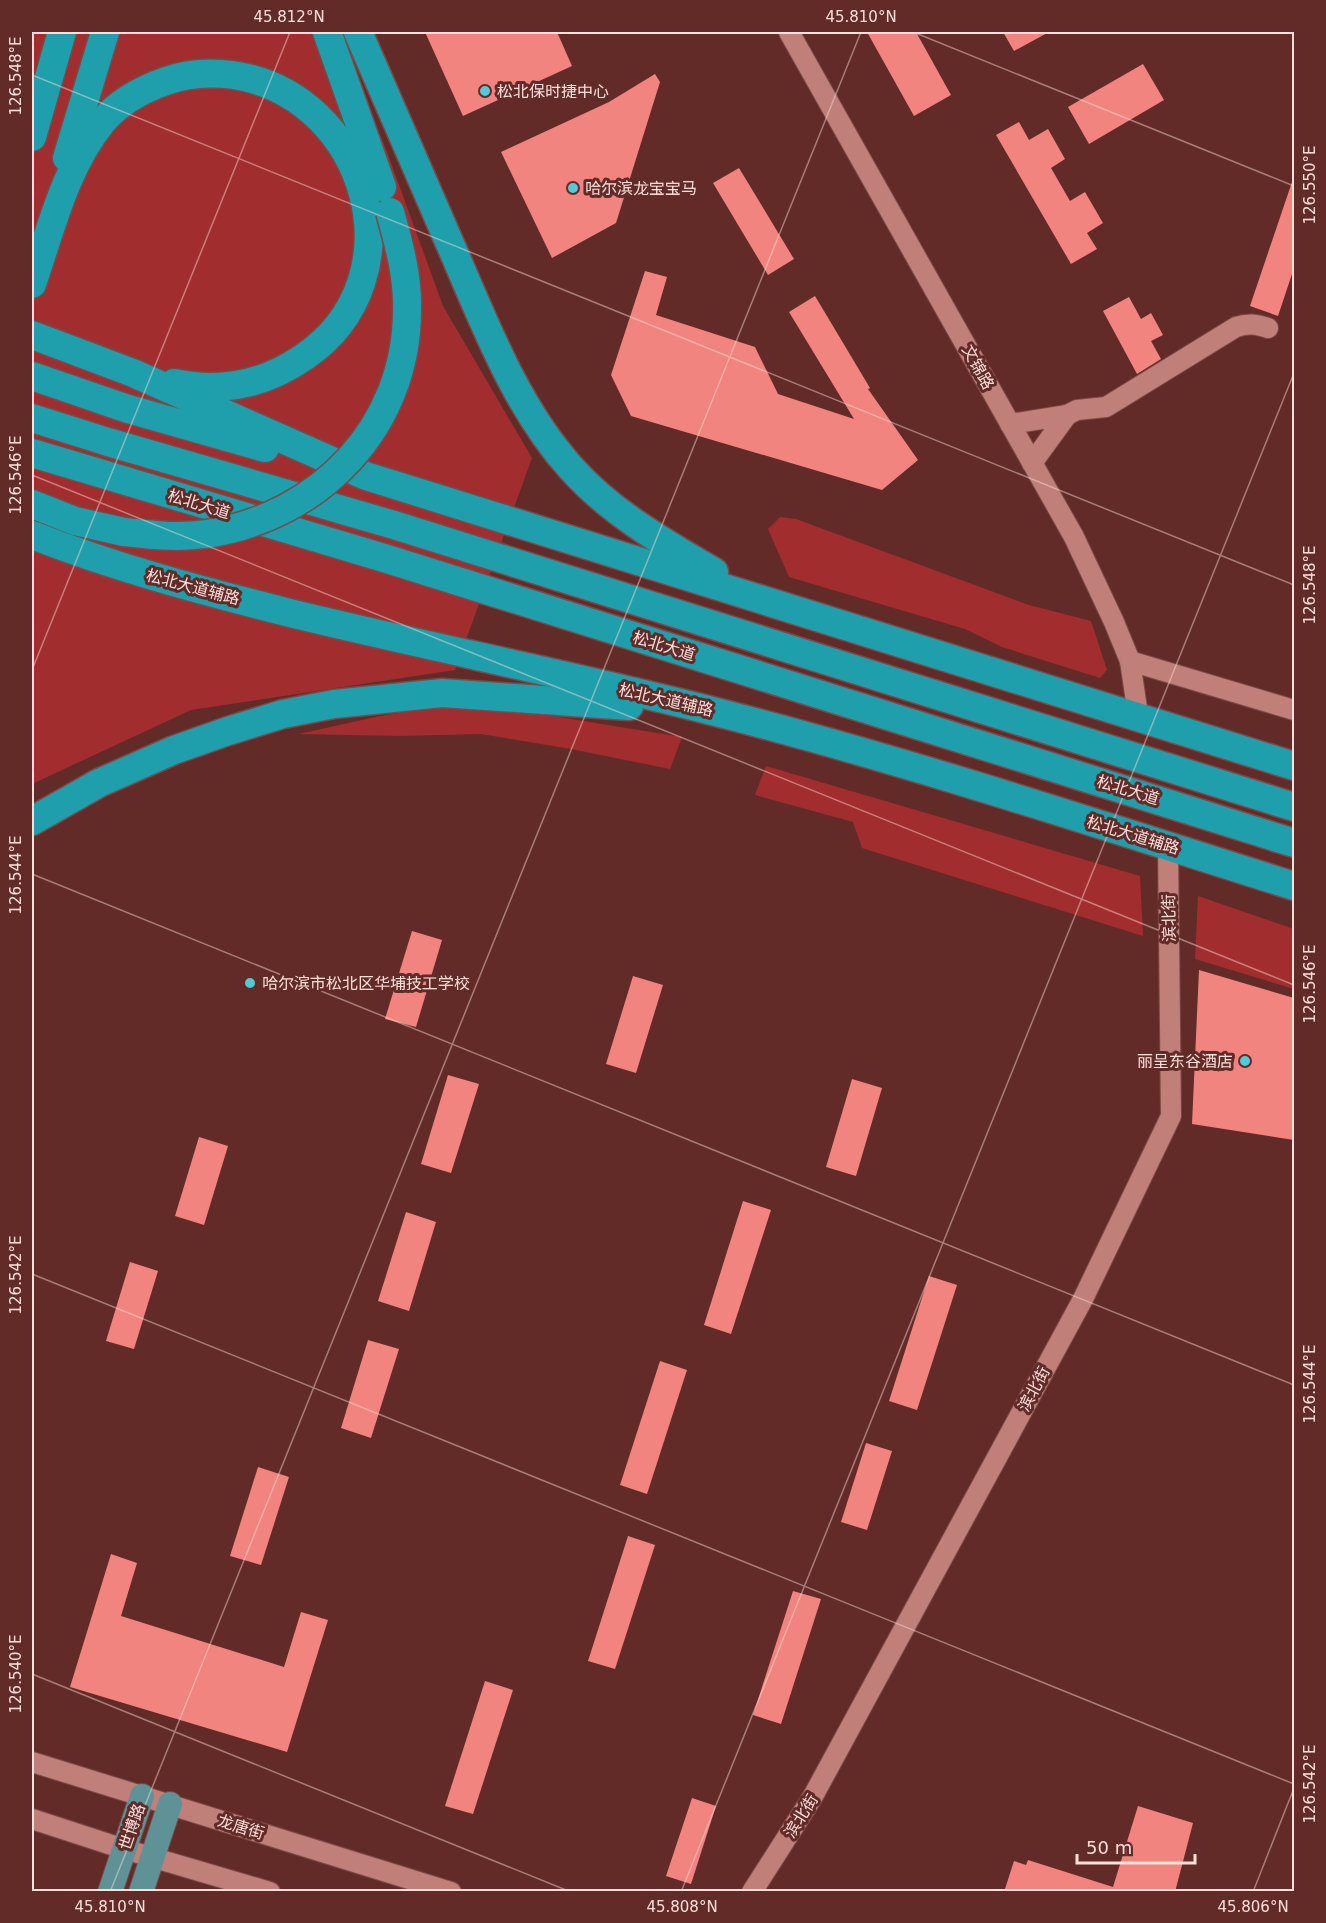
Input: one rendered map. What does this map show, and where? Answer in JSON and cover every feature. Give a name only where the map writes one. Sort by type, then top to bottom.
[{"type":"highway","points":[[32,137],[62,32]]},
{"type":"highway","points":[[32,278],[105,32]]},
{"type":"highway","points":[[32,504],[75,521],[124,532],[170,536],[207,534],[259,519],[315,490],[334,477],[352,459],[377,423],[388,402],[405,344],[406,285],[402,256],[390,212],[327,32]]},
{"type":"highway","points":[[358,32],[481,316],[527,408],[548,440],[572,469],[601,497],[682,553],[755,596]]},
{"type":"highway","points":[[32,284],[70,175],[103,122],[124,102],[157,84],[188,75],[226,74],[246,77],[281,90],[306,106],[333,134],[350,157],[363,190],[369,224],[367,260],[362,280],[350,309],[328,338],[314,351],[280,372],[263,379],[243,384],[206,388],[133,373]]},
{"type":"highway","points":[[32,335],[133,373],[366,476]]},
{"type":"highway","points":[[32,376],[125,408],[366,476],[755,596],[1294,766]]},
{"type":"highway","name":"松北大道","points":[[32,418],[394,525],[1294,807]]},
{"type":"highway","name":"松北大道","points":[[32,453],[395,562],[1294,843]]},
{"type":"highway","name":"松北大道辅路","points":[[32,536],[124,568],[213,594],[342,626],[719,712],[914,766],[1294,886]]},
{"type":"highway","points":[[949,659],[1107,748]]},
{"type":"highway","points":[[32,821],[99,783],[174,750],[272,717],[334,704],[442,693],[719,712]]},
{"type":"highway","points":[[914,766],[1125,790]]},
{"type":"main road","name":"世博路","points":[[110,1892],[142,1796]]},
{"type":"main road","name":"世博路","points":[[141,1892],[170,1804]]},
{"type":"street","name":"文锦路","points":[[789,32],[1074,537],[1130,661],[1138,715]]},
{"type":"street","points":[[1011,424],[1066,416],[1077,410],[1106,408],[1236,327],[1256,324],[1268,328]]},
{"type":"street","points":[[1032,463],[1066,416]]},
{"type":"street","points":[[1130,661],[1294,710]]},
{"type":"street","name":"滨北街","points":[[752,1892],[812,1798],[1066,1330],[1171,1116],[1168,846]]},
{"type":"street","name":"龙唐街","points":[[32,1761],[451,1892]]},
{"type":"street","points":[[32,1819],[270,1892]]},
{"type":"shaded area","points":[[32,32],[338,32],[387,152],[443,306],[532,458],[455,670],[191,710],[32,784]]},
{"type":"shaded area","points":[[780,517],[796,519],[1029,605],[1091,621],[1107,670],[1100,678],[1002,647],[965,629],[789,577],[768,529]]},
{"type":"shaded area","points":[[442,706],[504,708],[682,737],[670,769],[481,734],[399,736],[299,734],[380,716]]},
{"type":"shaded area","points":[[766,766],[1140,876],[1143,936],[862,848],[853,822],[755,795]]},
{"type":"shaded area","points":[[1198,896],[1294,929],[1294,989],[1195,959]]},
{"type":"building","name":"松北保时捷中心","points":[[425,32],[557,32],[572,66],[463,116]]},
{"type":"building","points":[[867,32],[916,32],[951,95],[914,116]]},
{"type":"building","points":[[1003,32],[1049,32],[1014,51]]},
{"type":"building","points":[[1143,64],[1164,100],[1089,144],[1068,107]]},
{"type":"building","name":"哈尔滨龙宝宝马","points":[[655,74],[660,82],[616,223],[552,258],[501,152],[609,102]]},
{"type":"building","points":[[1019,122],[1029,140],[1048,129],[1065,159],[1051,168],[1070,201],[1085,192],[1103,223],[1087,233],[1097,249],[1071,264],[996,135]]},
{"type":"building","points":[[739,168],[794,259],[768,275],[713,183]]},
{"type":"building","points":[[1292,182],[1294,182],[1294,268],[1278,316],[1250,306]]},
{"type":"building","points":[[645,271],[667,277],[656,315],[755,347],[778,394],[854,419],[789,312],[815,296],[870,388],[868,389],[918,460],[882,490],[631,416],[611,375]]},
{"type":"building","points":[[1129,297],[1141,319],[1151,313],[1163,335],[1151,341],[1161,359],[1137,374],[1103,311]]},
{"type":"building","points":[[412,931],[442,940],[416,1027],[385,1019]]},
{"type":"building","name":"丽呈东谷酒店","points":[[1199,970],[1294,998],[1294,1140],[1192,1124]]},
{"type":"building","points":[[633,976],[663,985],[636,1073],[606,1064]]},
{"type":"building","points":[[448,1075],[479,1084],[451,1173],[421,1164]]},
{"type":"building","points":[[852,1079],[882,1088],[856,1176],[826,1167]]},
{"type":"building","points":[[199,1137],[228,1146],[204,1225],[175,1216]]},
{"type":"building","points":[[743,1201],[771,1210],[731,1334],[704,1325]]},
{"type":"building","points":[[406,1212],[436,1222],[409,1311],[378,1301]]},
{"type":"building","points":[[130,1262],[158,1271],[134,1349],[106,1341]]},
{"type":"building","points":[[929,1276],[957,1285],[917,1410],[889,1401]]},
{"type":"building","points":[[368,1340],[399,1349],[371,1438],[341,1428]]},
{"type":"building","points":[[660,1361],[687,1370],[647,1494],[620,1485]]},
{"type":"building","points":[[866,1443],[892,1451],[867,1530],[841,1522]]},
{"type":"building","points":[[258,1467],[289,1477],[261,1565],[230,1556]]},
{"type":"building","points":[[628,1536],[655,1545],[615,1669],[588,1661]]},
{"type":"building","points":[[111,1554],[137,1563],[121,1616],[284,1667],[301,1612],[328,1620],[287,1752],[70,1687]]},
{"type":"building","points":[[793,1591],[821,1599],[781,1724],[753,1715]]},
{"type":"building","points":[[485,1681],[513,1690],[473,1814],[445,1806]]},
{"type":"building","points":[[692,1798],[716,1806],[691,1884],[666,1876]]},
{"type":"building","points":[[1138,1806],[1193,1823],[1175,1892],[1004,1892],[1014,1861],[1026,1865],[1028,1860],[1113,1887]]},
{"type":"place","name":"松北保时捷中心","points":[[485,91]]},
{"type":"place","name":"哈尔滨龙宝宝马","points":[[573,188]]},
{"type":"place","name":"哈尔滨市松北区华埔技工学校","points":[[250,983]]},
{"type":"place","name":"丽呈东谷酒店","points":[[1245,1061]]}]
